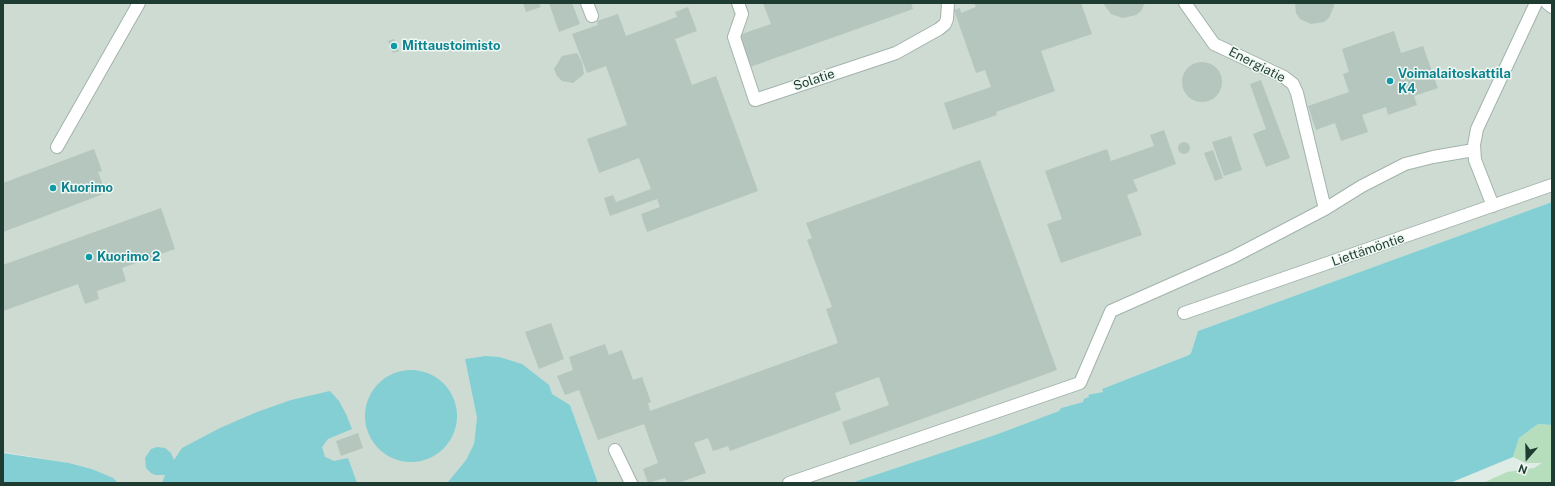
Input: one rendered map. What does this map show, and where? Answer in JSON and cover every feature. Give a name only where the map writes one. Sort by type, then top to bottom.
[{"type":"lane","points":[[56,147],[138,3]]},
{"type":"lane","points":[[587,3],[592,16]]},
{"type":"lane","name":"Solatie","points":[[738,3],[742,14],[734,37],[755,100],[896,53],[939,29],[945,24],[947,19],[948,3]]},
{"type":"lane","name":"Energiatie","points":[[1186,3],[1214,44],[1284,77],[1293,84],[1297,93],[1325,209]]},
{"type":"lane","points":[[1493,206],[1476,160],[1474,145],[1477,129],[1536,3]]},
{"type":"lane","points":[[1547,3],[1552,7]]},
{"type":"lane","points":[[789,483],[1080,383],[1111,311],[1233,258],[1325,209],[1362,186],[1405,164],[1433,157],[1474,150]]},
{"type":"lane","name":"Liettämöntie","points":[[1184,313],[1552,185]]},
{"type":"lane","points":[[615,450],[631,483]]},
{"type":"shaded area","points":[[3,3],[1552,3],[1552,202],[1198,331],[1189,355],[1102,389],[1103,392],[1088,396],[1089,397],[1083,402],[1061,408],[1059,411],[995,435],[851,483],[598,483],[570,405],[485,356],[465,359],[477,418],[474,444],[466,460],[447,483],[118,483],[93,469],[69,463],[3,452]]},
{"type":"green space","points":[[1538,424],[1552,425],[1552,483],[1483,483],[1507,472],[1534,468],[1542,463],[1526,463],[1513,457],[1519,438]]},
{"type":"water","points":[[1552,202],[1552,425],[1538,424],[1519,438],[1513,457],[1450,483],[851,483],[995,435],[1059,411],[1061,408],[1083,402],[1084,399],[1089,397],[1088,395],[1103,392],[1102,389],[1189,355],[1198,331]]},
{"type":"water","points":[[485,356],[499,357],[522,364],[549,385],[552,394],[570,405],[598,483],[447,483],[466,460],[474,444],[477,418],[465,359]]},
{"type":"water","points":[[411,370],[428,374],[443,384],[453,399],[457,416],[453,433],[443,448],[428,458],[411,462],[394,458],[379,448],[369,433],[365,416],[369,399],[379,384],[394,374]]},
{"type":"water","points":[[330,391],[339,401],[352,429],[328,439],[322,447],[325,457],[334,461],[348,458],[357,483],[162,483],[165,475],[155,475],[146,468],[145,458],[151,449],[157,447],[165,448],[171,453],[174,460],[182,448],[220,428],[257,412],[291,400]]},
{"type":"water","points":[[3,453],[69,463],[92,469],[113,478],[118,483],[3,483]]},
{"type":"building","points":[[523,3],[539,3],[541,7],[526,12]]},
{"type":"building","points":[[549,3],[572,3],[580,24],[559,32]]},
{"type":"building","points":[[763,3],[911,3],[913,9],[750,67],[739,35],[771,24]]},
{"type":"building","points":[[974,3],[1081,3],[1092,34],[1041,51],[1055,91],[996,112],[997,115],[953,130],[944,103],[991,87],[985,70],[976,73],[954,10],[960,8],[961,13],[976,7]]},
{"type":"building","points":[[1103,3],[1145,3],[1141,11],[1136,15],[1123,18],[1111,14]]},
{"type":"building","points":[[1295,3],[1334,3],[1334,6],[1329,18],[1324,22],[1311,24],[1300,19],[1296,13]]},
{"type":"building","points":[[688,7],[697,31],[675,39],[692,85],[716,76],[758,191],[647,232],[641,214],[660,207],[657,199],[610,216],[604,198],[613,195],[616,202],[651,189],[639,158],[599,173],[587,139],[627,125],[606,66],[587,73],[572,34],[598,25],[597,21],[618,14],[626,36],[677,17],[675,12]]},
{"type":"building","name":"Voimalaitoskattila K4","points":[[1394,31],[1401,53],[1423,46],[1438,88],[1414,96],[1417,105],[1388,115],[1386,107],[1362,115],[1368,132],[1341,141],[1335,123],[1316,130],[1308,106],[1349,92],[1343,74],[1349,72],[1342,49]]},
{"type":"building","name":"Mittaustoimisto","points":[[394,39],[399,51],[393,53],[388,41]]},
{"type":"building","points":[[577,53],[582,62],[584,74],[573,83],[562,81],[557,76],[554,69],[562,56]]},
{"type":"building","points":[[1198,62],[1206,62],[1213,65],[1219,71],[1222,82],[1219,93],[1213,99],[1206,102],[1198,102],[1191,99],[1185,93],[1182,86],[1182,78],[1185,71],[1191,65]]},
{"type":"building","points":[[1261,80],[1290,158],[1266,167],[1253,134],[1266,129],[1250,84]]},
{"type":"building","points":[[1164,130],[1176,164],[1133,180],[1138,191],[1127,195],[1142,235],[1061,263],[1047,224],[1062,219],[1045,171],[1107,149],[1111,161],[1154,146],[1150,135]]},
{"type":"building","points":[[1231,136],[1242,170],[1224,176],[1212,142]]},
{"type":"building","points":[[1186,142],[1189,143],[1189,153],[1182,154],[1179,153],[1178,146],[1179,143]]},
{"type":"building","name":"Kuorimo","points":[[94,149],[102,171],[98,172],[106,193],[3,232],[3,183]]},
{"type":"building","points":[[1213,150],[1223,178],[1215,181],[1204,153]]},
{"type":"building","points":[[980,160],[1057,370],[850,445],[842,422],[889,405],[879,377],[835,393],[841,410],[730,451],[728,446],[713,451],[708,438],[694,443],[706,473],[678,483],[667,483],[665,478],[648,483],[643,469],[658,463],[644,424],[598,440],[579,390],[565,395],[557,376],[573,370],[569,357],[605,344],[609,355],[622,350],[633,380],[642,377],[651,402],[648,403],[650,411],[838,343],[826,309],[832,307],[807,240],[812,238],[806,223]]},
{"type":"building","name":"Kuorimo 2","points":[[161,208],[175,249],[122,268],[126,281],[97,291],[99,299],[85,304],[78,284],[3,311],[3,265]]},
{"type":"building","points":[[551,323],[564,359],[539,369],[525,332]]},
{"type":"building","points":[[358,433],[363,448],[341,456],[336,441]]},
{"type":"place","name":"Mittaustoimisto","points":[[394,46]]},
{"type":"place","name":"Voimalaitoskattila K4","points":[[1390,81]]},
{"type":"place","name":"Kuorimo","points":[[53,188]]},
{"type":"place","name":"Kuorimo 2","points":[[89,257]]}]
